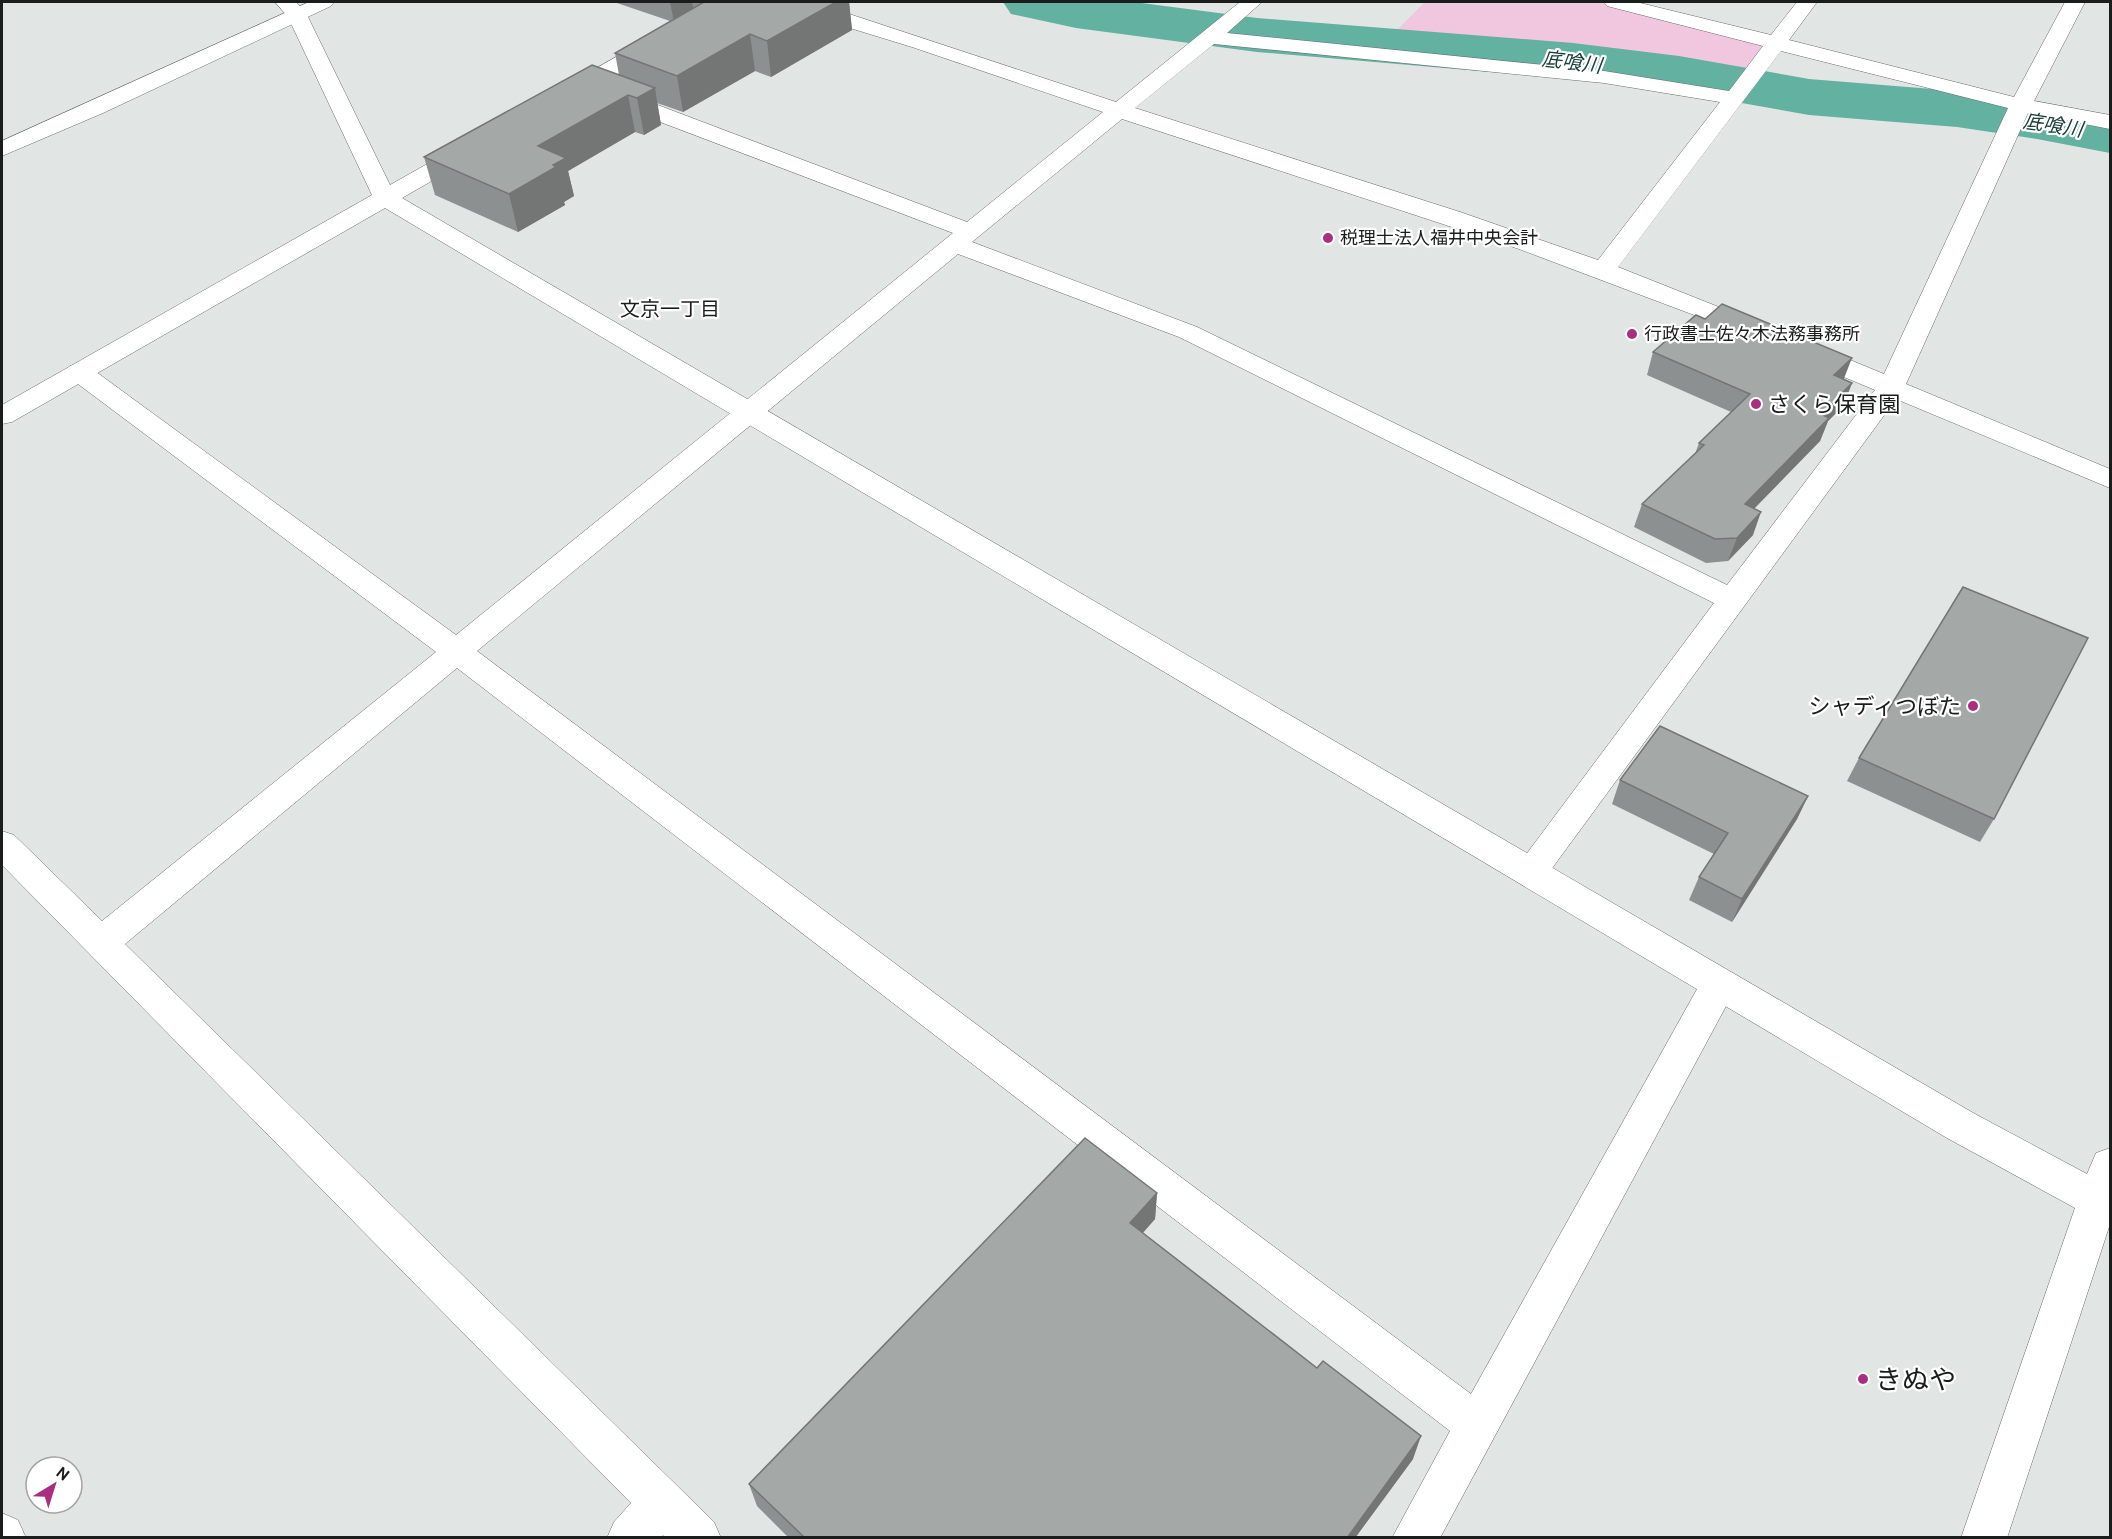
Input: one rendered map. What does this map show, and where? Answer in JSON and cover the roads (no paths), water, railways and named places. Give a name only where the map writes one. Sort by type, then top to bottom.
[{"type":"street","points":[[552,103],[728,2]]},
{"type":"street","points":[[785,2],[854,21],[1119,111],[1438,213],[1674,296],[2110,479]]},
{"type":"street","points":[[1614,2],[1776,42],[2017,114],[2110,122]]},
{"type":"street","points":[[1603,271],[1807,2]]},
{"type":"street","points":[[1530,872],[1891,387],[2017,114],[2075,2]]},
{"type":"street","points":[[2,149],[302,6],[385,198],[1961,1126],[2106,1191],[1984,1538]]},
{"type":"street","points":[[101,943],[1244,8]]},
{"type":"street","points":[[1209,37],[1739,91]]},
{"type":"street","points":[[583,85],[1188,332],[1732,600]]},
{"type":"street","points":[[2,416],[489,138]]},
{"type":"street","points":[[79,372],[456,651],[1478,1426]]},
{"type":"street","points":[[2,844],[698,1538]]},
{"type":"street","points":[[1415,1538],[1719,984]]},
{"type":"street","points":[[630,1538],[662,1502]]},
{"type":"waterway","name":"底喰川","points":[[1031,2],[1076,11],[1257,35],[1573,61],[1679,74],[1809,97],[1957,109],[2037,120],[2110,134]]},
{"type":"place","name":"税理士法人福井中央会計","points":[[1328,238]]},
{"type":"place","name":"行政書士佐々木法務事務所","points":[[1632,334]]},
{"type":"place","name":"さくら保育園","points":[[1756,404]]},
{"type":"place","name":"シャディつぼた","points":[[1973,706]]},
{"type":"place","name":"きぬや","points":[[1863,1379]]},
{"type":"district","name":"文京一丁目","points":[[670,309]]}]
